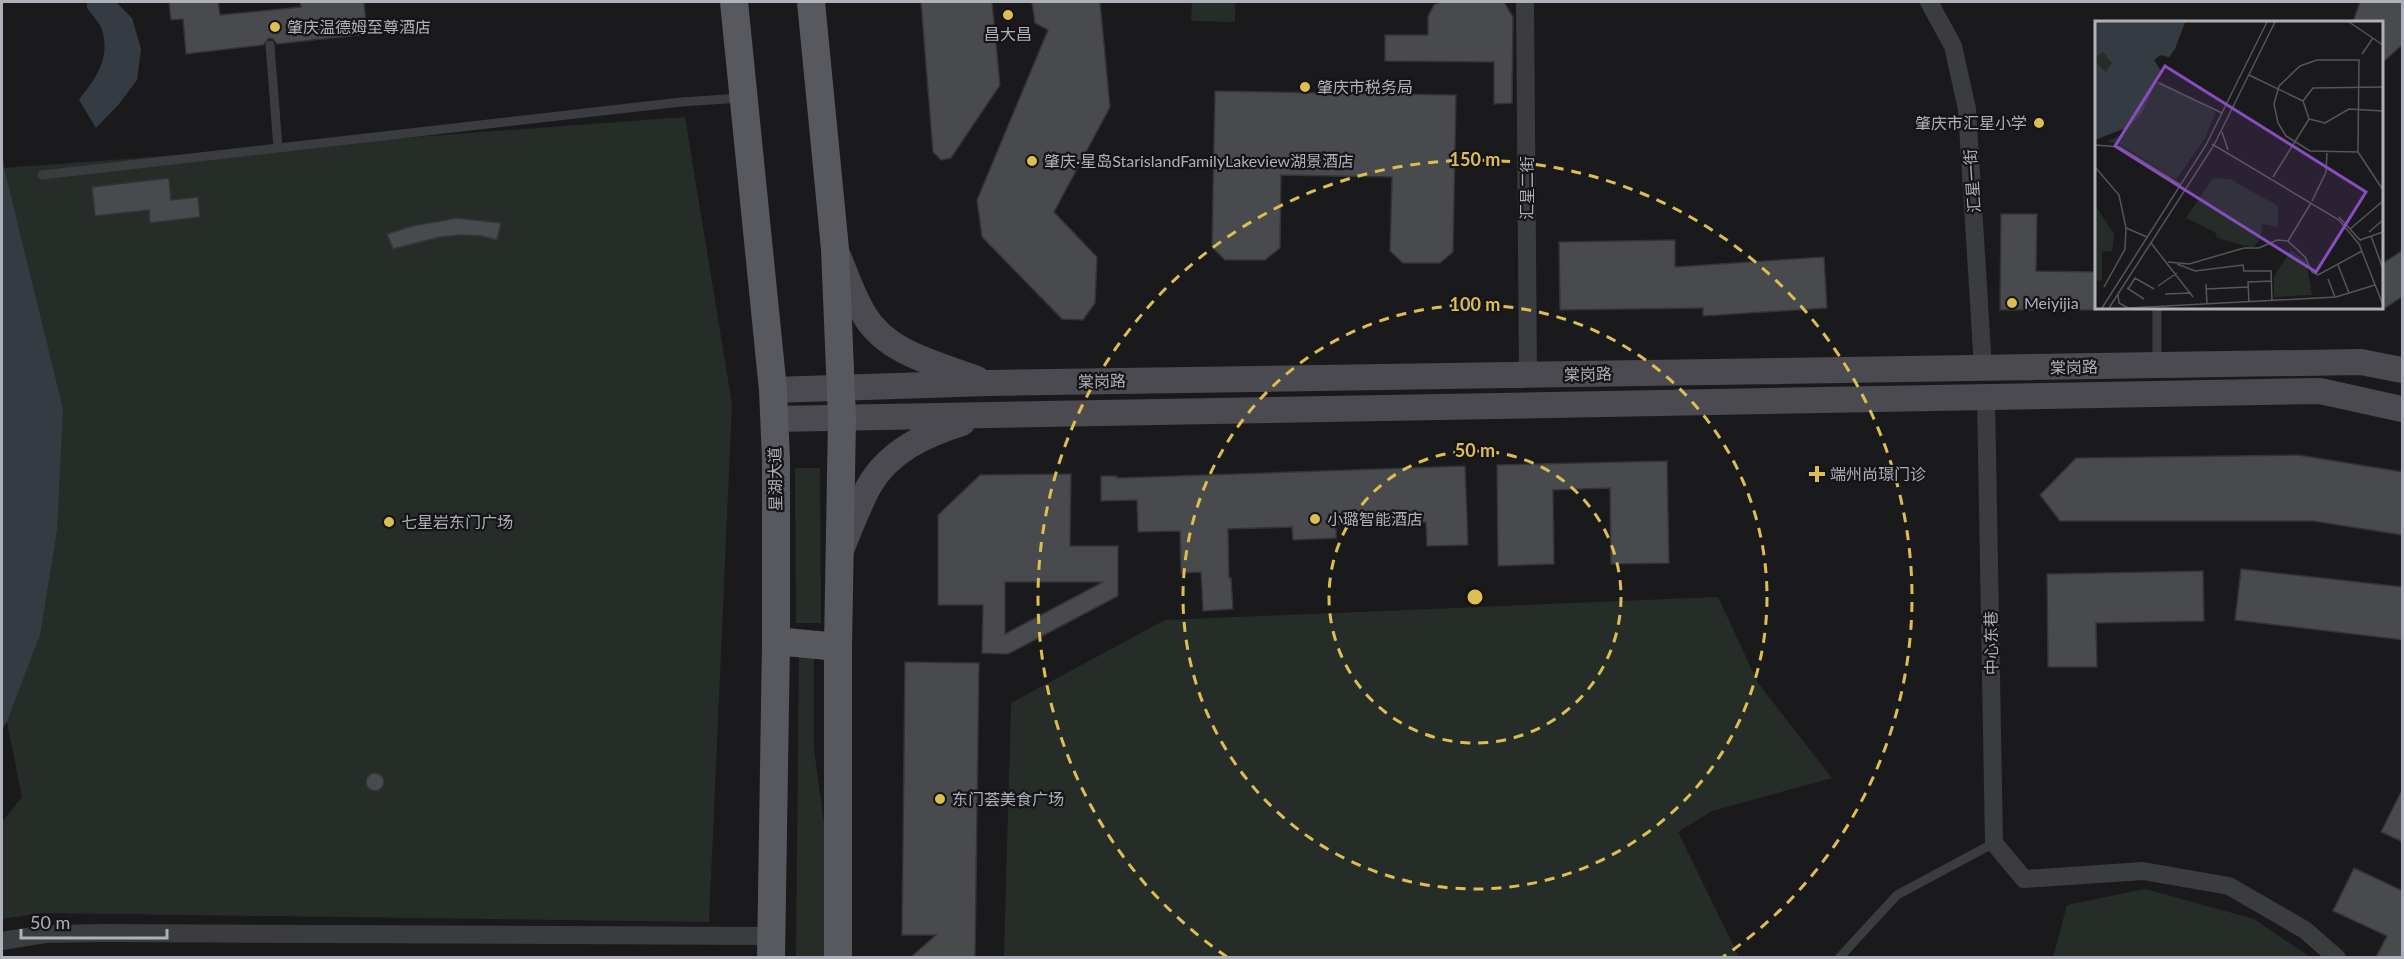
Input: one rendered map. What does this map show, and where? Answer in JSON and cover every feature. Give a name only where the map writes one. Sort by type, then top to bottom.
[{"type":"main road","name":"星湖大道","points":[[734,2],[774,419],[776,641],[771,947]]},
{"type":"main road","points":[[811,2],[835,249],[842,418],[838,647],[838,957]]},
{"type":"main road","points":[[835,249],[865,317],[880,334],[901,351],[988,383]]},
{"type":"main road","points":[[2361,362],[2403,350]]},
{"type":"main road","name":"棠岗路","points":[[772,390],[988,383],[2361,362],[2403,370]]},
{"type":"main road","points":[[2320,391],[2324,363]]},
{"type":"main road","points":[[1335,378],[1335,409]]},
{"type":"main road","name":"棠岗路","points":[[774,419],[2320,391],[2403,409]]},
{"type":"main road","points":[[840,553],[869,486],[887,463],[908,446],[938,430],[989,415]]},
{"type":"main road","points":[[776,641],[838,647]]},
{"type":"street","name":"汇星二街","points":[[1525,2],[1528,375]]},
{"type":"street","name":"汇星一街","points":[[1929,2],[1953,46],[1967,109],[1983,368]]},
{"type":"street","name":"中心东巷","points":[[1986,397],[1994,843]]},
{"type":"street","points":[[1994,843],[2024,879],[2144,871],[2229,886],[2305,930],[2337,957]]},
{"type":"street","points":[[2,941],[45,934],[105,933],[771,947]]},
{"type":"lane","points":[[270,45],[278,147]]},
{"type":"lane","points":[[42,174],[681,102],[743,98]]},
{"type":"lane","points":[[2157,309],[2157,365]]},
{"type":"lane","points":[[1839,957],[1897,896],[1994,843]]},
{"type":"shaded area","points":[[87,2],[116,2],[132,18],[141,49],[137,80],[119,104],[96,128],[79,100],[96,75],[105,48],[101,27],[87,8]]},
{"type":"shaded area","points":[[1192,2],[1235,2],[1235,22],[1191,21]]},
{"type":"shaded area","name":"七星岩东门广场","points":[[685,117],[732,404],[709,922],[43,913],[2,919],[2,822],[22,797],[7,722],[2,730],[2,151],[4,168]]},
{"type":"shaded area","points":[[2,151],[4,168],[63,409],[57,530],[40,635],[2,730]]},
{"type":"shaded area","points":[[795,468],[820,468],[821,623],[796,623]]},
{"type":"shaded area","points":[[1718,597],[1758,683],[1832,778],[1712,811],[1678,832],[1739,957],[1004,957],[1011,703],[1165,620]]},
{"type":"shaded area","points":[[799,651],[814,652],[814,750],[825,830],[824,957],[796,958]]},
{"type":"shaded area","points":[[2145,889],[2254,919],[2310,957],[2053,957],[2067,905]]},
{"type":"building","name":"肇庆温德姆至尊酒店","points":[[169,2],[218,2],[220,15],[301,7],[300,2],[364,2],[367,34],[277,44],[269,38],[263,45],[186,54],[183,19],[171,20]]},
{"type":"building","points":[[921,2],[992,2],[1000,85],[951,158],[941,160],[933,152]]},
{"type":"building","points":[[1032,2],[1100,2],[1110,107],[1054,212],[1097,257],[1095,303],[1083,320],[1062,319],[982,237],[977,200],[1048,30],[1035,23]]},
{"type":"building","points":[[1440,2],[1504,2],[1513,17],[1512,103],[1494,104],[1494,62],[1385,61],[1385,35],[1428,35],[1428,16],[1434,5]]},
{"type":"building","points":[[2360,2],[2403,2],[2403,44],[2383,62],[2383,21],[2353,21]]},
{"type":"building","points":[[1215,91],[1456,95],[1453,252],[1440,263],[1403,263],[1390,251],[1392,177],[1281,175],[1280,248],[1265,260],[1225,260],[1212,247]]},
{"type":"building","points":[[169,178],[171,200],[198,197],[200,217],[150,223],[149,210],[95,216],[92,187]]},
{"type":"building","points":[[2001,214],[2037,214],[2036,271],[2095,272],[2095,309],[2097,310],[2000,310]]},
{"type":"building","points":[[457,218],[501,223],[497,240],[462,235],[440,237],[393,249],[387,234],[412,226]]},
{"type":"building","points":[[1675,240],[1675,267],[1824,257],[1827,308],[1703,316],[1703,308],[1560,310],[1559,242]]},
{"type":"building","points":[[2403,250],[2403,296],[2382,310],[2383,309],[2383,263]]},
{"type":"building","points":[[2298,455],[2403,472],[2403,535],[2313,521],[2060,521],[2040,495],[2076,458]]},
{"type":"building","points":[[1667,461],[1669,563],[1611,564],[1610,488],[1553,490],[1554,564],[1498,566],[1497,465]]},
{"type":"building","points":[[1465,466],[1468,545],[1427,546],[1426,522],[1336,525],[1336,538],[1293,540],[1292,527],[1228,529],[1229,578],[1231,578],[1233,609],[1203,611],[1201,572],[1181,573],[1180,531],[1138,532],[1137,500],[1101,501],[1101,476],[1117,476],[1117,478]]},
{"type":"building","points":[[1071,474],[1070,546],[1118,546],[1118,596],[1008,654],[982,653],[983,605],[938,605],[938,515],[980,475]],"holes":[[[1005,582],[1103,582],[1005,634]]]},
{"type":"building","points":[[2241,569],[2403,587],[2403,640],[2235,620]]},
{"type":"building","points":[[2203,571],[2204,621],[2096,623],[2097,667],[2048,667],[2047,574]]},
{"type":"building","name":"东门荟美食广场","points":[[905,662],[979,663],[975,957],[911,957],[936,935],[902,935]]},
{"type":"building","points":[[375,773],[381,776],[384,782],[381,788],[375,791],[369,788],[366,782],[369,776]]},
{"type":"building","points":[[2403,788],[2403,842],[2381,832]]},
{"type":"building","points":[[2354,868],[2403,891],[2403,957],[2376,957],[2387,936],[2333,911]]},
{"type":"place","name":"昌大昌","points":[[1008,15]]},
{"type":"place","name":"肇庆温德姆至尊酒店","points":[[275,27]]},
{"type":"place","name":"肇庆市税务局","points":[[1305,87]]},
{"type":"place","name":"肇庆市汇星小学","points":[[2039,123]]},
{"type":"place","name":"肇庆·星岛StarislandFamilyLakeview湖景酒店","points":[[1032,161]]},
{"type":"place","name":"Meiyijia","points":[[2012,303]]},
{"type":"place","name":"端州尚璟门诊","points":[[1817,474]]},
{"type":"place","name":"小璐智能酒店","points":[[1315,519]]},
{"type":"place","name":"七星岩东门广场","points":[[389,522]]},
{"type":"place","name":"东门荟美食广场","points":[[940,799]]}]
